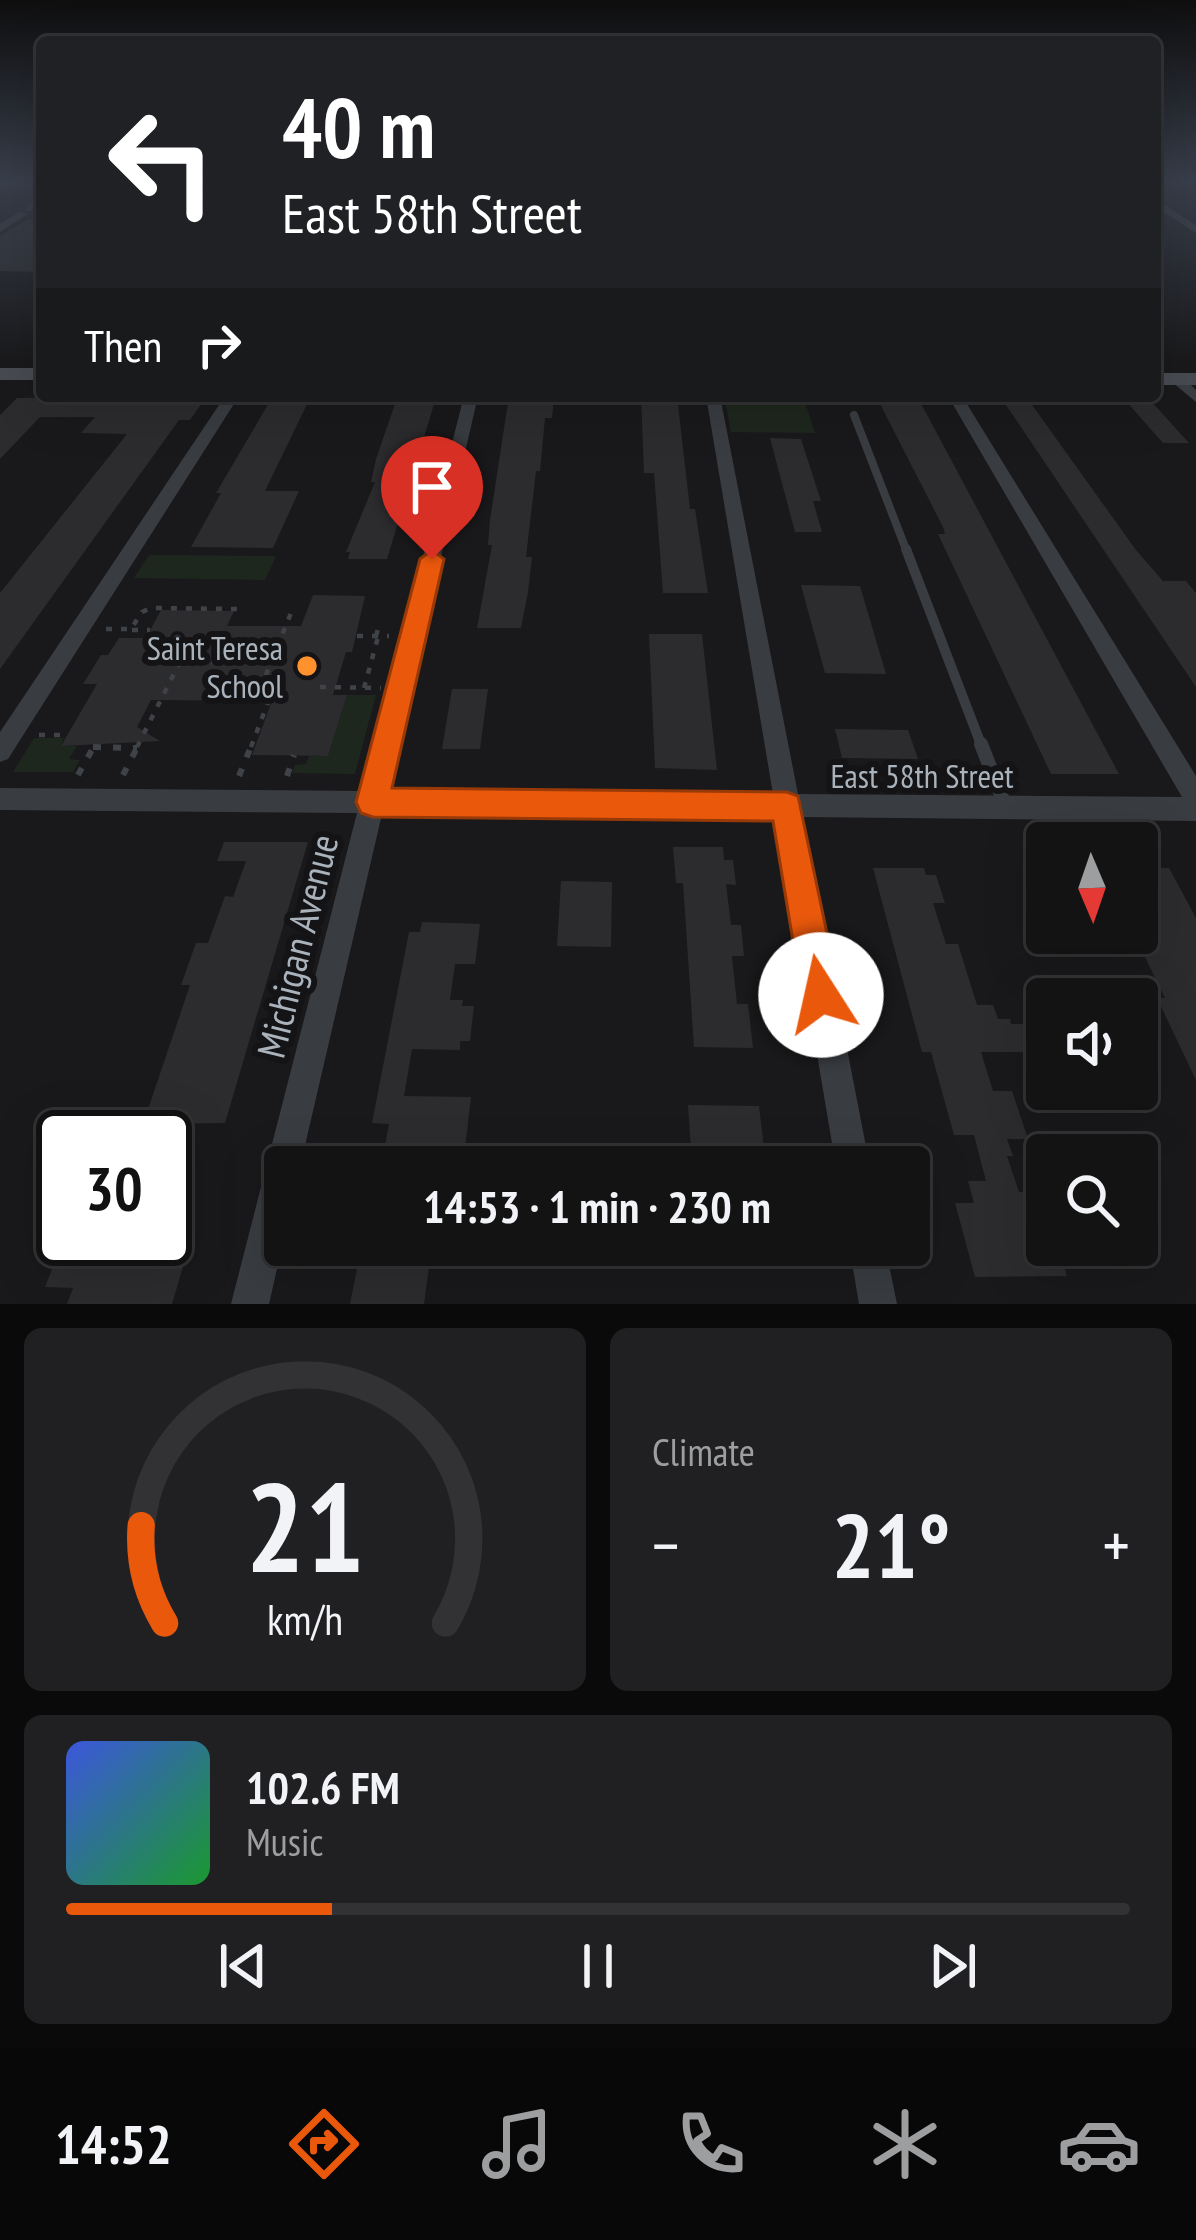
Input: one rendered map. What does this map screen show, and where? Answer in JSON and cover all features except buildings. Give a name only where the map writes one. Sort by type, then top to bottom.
[{"type":"street","points":[[5,378],[36,375]]},
{"type":"street","points":[[1176,379],[1196,398]]},
{"type":"street","points":[[0,752],[228,402]]},
{"type":"street","name":"Michigan Avenue","points":[[250,1304],[470,402]]},
{"type":"street","points":[[714,402],[849,1146]]},
{"type":"street","points":[[959,402],[1196,798]]},
{"type":"street","name":"East 58th Street","points":[[0,799],[1196,809]]},
{"type":"street","points":[[871,1266],[878,1304]]},
{"type":"lane","points":[[854,415],[1006,808]]},
{"type":"path","points":[[131,629],[142,612],[151,608],[239,608]]},
{"type":"path","points":[[239,776],[270,697],[257,697],[293,608]]},
{"type":"path","points":[[364,688],[380,622]]},
{"type":"path","points":[[100,629],[150,629]]},
{"type":"path","points":[[357,636],[394,636]]},
{"type":"path","points":[[122,775],[188,646]]},
{"type":"path","points":[[180,662],[229,662]]},
{"type":"path","points":[[320,687],[381,688]]},
{"type":"path","points":[[34,734],[67,735]]},
{"type":"path","points":[[78,775],[94,747],[136,748]]},
{"type":"path","points":[[287,776],[294,755]]},
{"type":"shaded area","points":[[725,402],[805,402],[815,433],[731,432]]},
{"type":"shaded area","points":[[149,555],[276,556],[265,580],[134,578]]},
{"type":"shaded area","points":[[347,695],[376,695],[355,774],[292,773],[309,756],[328,756]]},
{"type":"shaded area","points":[[34,738],[64,738],[61,745],[77,746],[69,759],[80,760],[73,772],[13,772]]},
{"type":"place","name":"Saint Teresa School","points":[[307,666]]},
{"type":"route","points":[[432,559],[373,802],[787,807],[821,995]]}]
